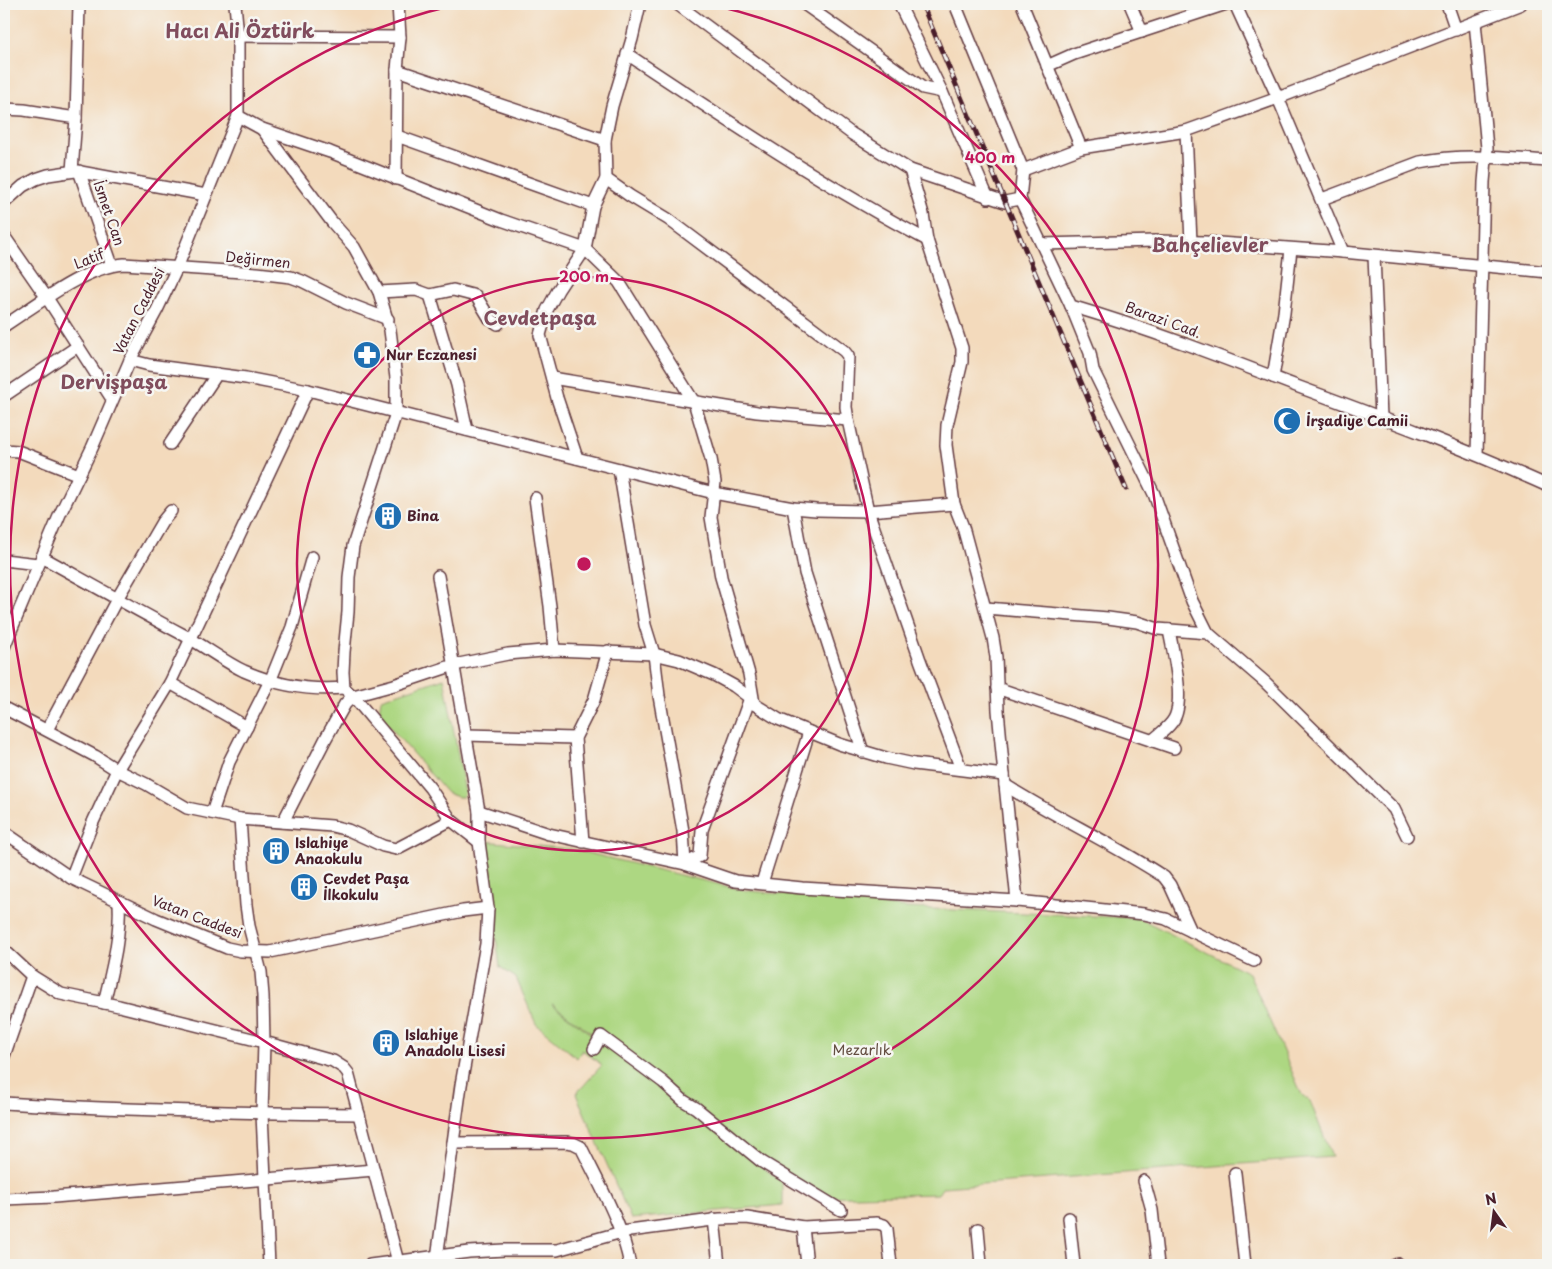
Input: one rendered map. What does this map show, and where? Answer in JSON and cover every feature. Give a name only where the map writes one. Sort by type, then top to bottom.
[{"type":"street","points":[[75,171],[79,4]]},
{"type":"street","name":"Vatan Caddesi","points":[[4,647],[60,514],[112,399],[177,268],[238,116],[238,36],[235,4]]},
{"type":"street","points":[[396,179],[397,70],[400,37],[398,4]]},
{"type":"street","points":[[577,458],[556,398],[540,335],[542,322],[558,290],[585,249],[593,206],[606,179],[605,140],[612,106],[632,39],[640,4]]},
{"type":"street","points":[[676,4],[852,134],[910,170],[988,198],[1005,202],[1020,199]]},
{"type":"street","points":[[804,4],[923,88],[942,92]]},
{"type":"street","points":[[899,4],[942,92],[988,198]]},
{"type":"street","points":[[955,4],[1023,170],[1020,199],[1071,306],[1090,353],[1093,370],[1154,494],[1192,601],[1208,633],[1265,682],[1394,809],[1407,836]]},
{"type":"street","points":[[1022,4],[1081,148]]},
{"type":"street","points":[[1130,4],[1142,32]]},
{"type":"street","points":[[1047,66],[1074,54],[1226,4]]},
{"type":"street","points":[[1235,4],[1278,98],[1344,252]]},
{"type":"street","points":[[1447,4],[1456,30]]},
{"type":"street","points":[[1023,170],[1081,148],[1186,131],[1278,98],[1521,4]]},
{"type":"street","points":[[1475,22],[1486,139],[1477,454]]},
{"type":"street","points":[[238,36],[400,37]]},
{"type":"street","points":[[627,54],[749,136],[879,214],[927,240]]},
{"type":"street","points":[[397,70],[605,140]]},
{"type":"street","points":[[4,109],[76,118]]},
{"type":"street","points":[[238,116],[262,129],[330,152],[501,220],[585,249],[619,282],[694,402],[711,459],[715,482],[711,517],[721,577],[749,674],[752,701],[702,830],[700,856],[685,864]]},
{"type":"street","points":[[262,129],[332,222],[354,247],[380,292],[388,318],[396,378],[396,413],[353,546],[349,577],[343,672],[348,692],[430,788],[451,820],[479,842]]},
{"type":"street","points":[[1186,131],[1191,242]]},
{"type":"street","points":[[397,136],[593,206]]},
{"type":"street","points":[[1322,199],[1420,162],[1434,159],[1486,156],[1548,161]]},
{"type":"street","points":[[910,170],[923,214],[927,240],[962,348],[962,362],[946,436],[954,504],[963,527],[986,608],[996,657],[1004,780],[1017,902]]},
{"type":"street","points":[[4,203],[24,186],[36,179],[48,175],[75,171],[206,195]]},
{"type":"street","name":"İsmet Can","points":[[75,171],[112,265]]},
{"type":"street","points":[[606,179],[668,219],[844,351],[849,362],[846,407],[868,511],[920,660],[962,769]]},
{"type":"street","points":[[4,236],[47,298],[112,399]]},
{"type":"street","points":[[1043,244],[1146,241],[1191,242],[1344,252],[1548,272]]},
{"type":"street","points":[[1273,377],[1284,313],[1291,250]]},
{"type":"street","points":[[1374,256],[1380,417]]},
{"type":"street","name":"Latif","points":[[4,326],[86,275],[112,265],[124,264],[177,268]]},
{"type":"street","name":"Değirmen","points":[[177,268],[291,277],[302,280],[346,302],[388,318]]},
{"type":"street","points":[[380,292],[416,290],[430,295],[453,290],[476,296],[490,319],[498,324]]},
{"type":"street","points":[[430,295],[457,386],[467,430]]},
{"type":"street","name":"Barazi Cad.","points":[[1071,306],[1135,325],[1380,417],[1477,454],[1548,486]]},
{"type":"street","points":[[4,396],[78,346]]},
{"type":"street","points":[[130,360],[149,365],[217,374],[308,390],[714,493],[793,508],[868,511],[954,504]]},
{"type":"street","points":[[170,444],[217,374]]},
{"type":"street","points":[[552,378],[756,412],[848,420]]},
{"type":"street","points":[[71,878],[93,822],[117,770],[170,683],[308,390]]},
{"type":"street","points":[[4,450],[18,451],[79,474]]},
{"type":"street","points":[[619,469],[645,625],[654,654],[659,696],[683,831],[685,864]]},
{"type":"street","points":[[535,498],[549,597],[554,650]]},
{"type":"street","points":[[793,508],[805,573],[863,752]]},
{"type":"street","points":[[47,730],[117,600],[162,522],[171,511]]},
{"type":"street","points":[[212,813],[229,762],[271,679],[292,627],[312,557]]},
{"type":"street","points":[[4,560],[40,560],[192,639],[244,671],[281,684],[303,688],[348,692],[394,685],[454,665],[508,654],[554,650],[654,654],[679,660],[734,686],[778,719],[863,752],[914,764],[962,769],[1004,780],[1028,800],[1092,834],[1164,877],[1170,885],[1191,932]]},
{"type":"street","points":[[436,1260],[461,1085],[486,944],[488,908],[479,842],[479,812],[438,576]]},
{"type":"street","points":[[986,608],[1108,618],[1137,622],[1158,629],[1208,633]]},
{"type":"street","points":[[1152,741],[1170,725],[1179,705],[1179,691],[1170,630]]},
{"type":"street","points":[[583,842],[575,738],[594,700],[608,651]]},
{"type":"street","points":[[170,683],[247,727]]},
{"type":"street","points":[[997,688],[1174,748]]},
{"type":"street","points":[[283,822],[345,704],[348,692]]},
{"type":"street","points":[[4,708],[95,756],[187,808],[240,819],[340,828],[383,846],[396,849],[451,820]]},
{"type":"street","points":[[762,883],[809,732]]},
{"type":"street","points":[[466,735],[575,738]]},
{"type":"street","points":[[479,812],[548,834],[685,864],[735,881],[802,888],[1017,902],[1144,914],[1166,919],[1254,961]]},
{"type":"street","points":[[240,819],[246,905],[261,972],[263,996],[262,1114],[270,1265]]},
{"type":"street","name":"Vatan Caddesi","points":[[4,832],[71,878],[119,902],[227,948],[255,952],[283,949],[463,911],[488,908]]},
{"type":"street","points":[[104,1002],[111,976],[120,924],[119,902]]},
{"type":"street","points":[[4,950],[32,976],[61,994],[104,1002],[264,1042],[333,1061],[344,1068],[348,1073],[398,1262]]},
{"type":"street","points":[[4,1056],[32,976]]},
{"type":"street","points":[[594,1048],[601,1036],[663,1082],[684,1101],[696,1108],[762,1162],[842,1210]]},
{"type":"street","points":[[4,1103],[121,1110],[262,1114],[359,1114]]},
{"type":"street","points":[[453,1143],[566,1142],[577,1144],[581,1148],[622,1232],[630,1265]]},
{"type":"street","points":[[4,1199],[54,1197],[374,1170]]},
{"type":"street","points":[[1235,1173],[1245,1265]]},
{"type":"street","points":[[1144,1181],[1152,1210],[1158,1265]]},
{"type":"street","points":[[370,1265],[436,1260],[504,1250],[557,1250],[622,1232],[714,1220],[747,1218],[803,1227],[877,1223],[884,1225],[887,1230],[891,1265]]},
{"type":"street","points":[[1069,1218],[1074,1265]]},
{"type":"street","points":[[714,1220],[719,1265]]},
{"type":"street","points":[[803,1227],[806,1265]]},
{"type":"street","points":[[978,1228],[981,1265]]},
{"type":"street","points":[[1395,1265],[1399,1265]]},
{"type":"green space","points":[[444,678],[465,792],[463,797],[447,793],[379,712],[381,699]]},
{"type":"green space","name":"Mezarlık","points":[[483,841],[571,849],[743,890],[908,908],[1139,918],[1249,973],[1302,1095],[1310,1101],[1332,1157],[943,1187],[938,1194],[815,1197],[552,1004],[782,1182],[782,1205],[631,1219],[576,1094],[602,1065],[582,1050],[577,1058],[536,1024],[516,978],[500,967]]},
{"type":"railway","points":[[922,4],[1126,489]]},
{"type":"place","name":"Nur Eczanesi","points":[[367,355]]},
{"type":"place","name":"İrşadiye Camii","points":[[1287,421]]},
{"type":"place","name":"Bina","points":[[388,516]]},
{"type":"place","name":"Islahiye Anaokulu","points":[[276,851]]},
{"type":"place","name":"Cevdet Paşa İlkokulu","points":[[304,887]]},
{"type":"place","name":"Islahiye Anadolu Lisesi","points":[[386,1043]]},
{"type":"district","name":"Hacı Ali Öztürk","points":[[240,31]]},
{"type":"district","name":"Bahçelievler","points":[[1210,245]]},
{"type":"district","name":"Cevdetpaşa","points":[[540,318]]},
{"type":"district","name":"Dervişpaşa","points":[[114,382]]}]
